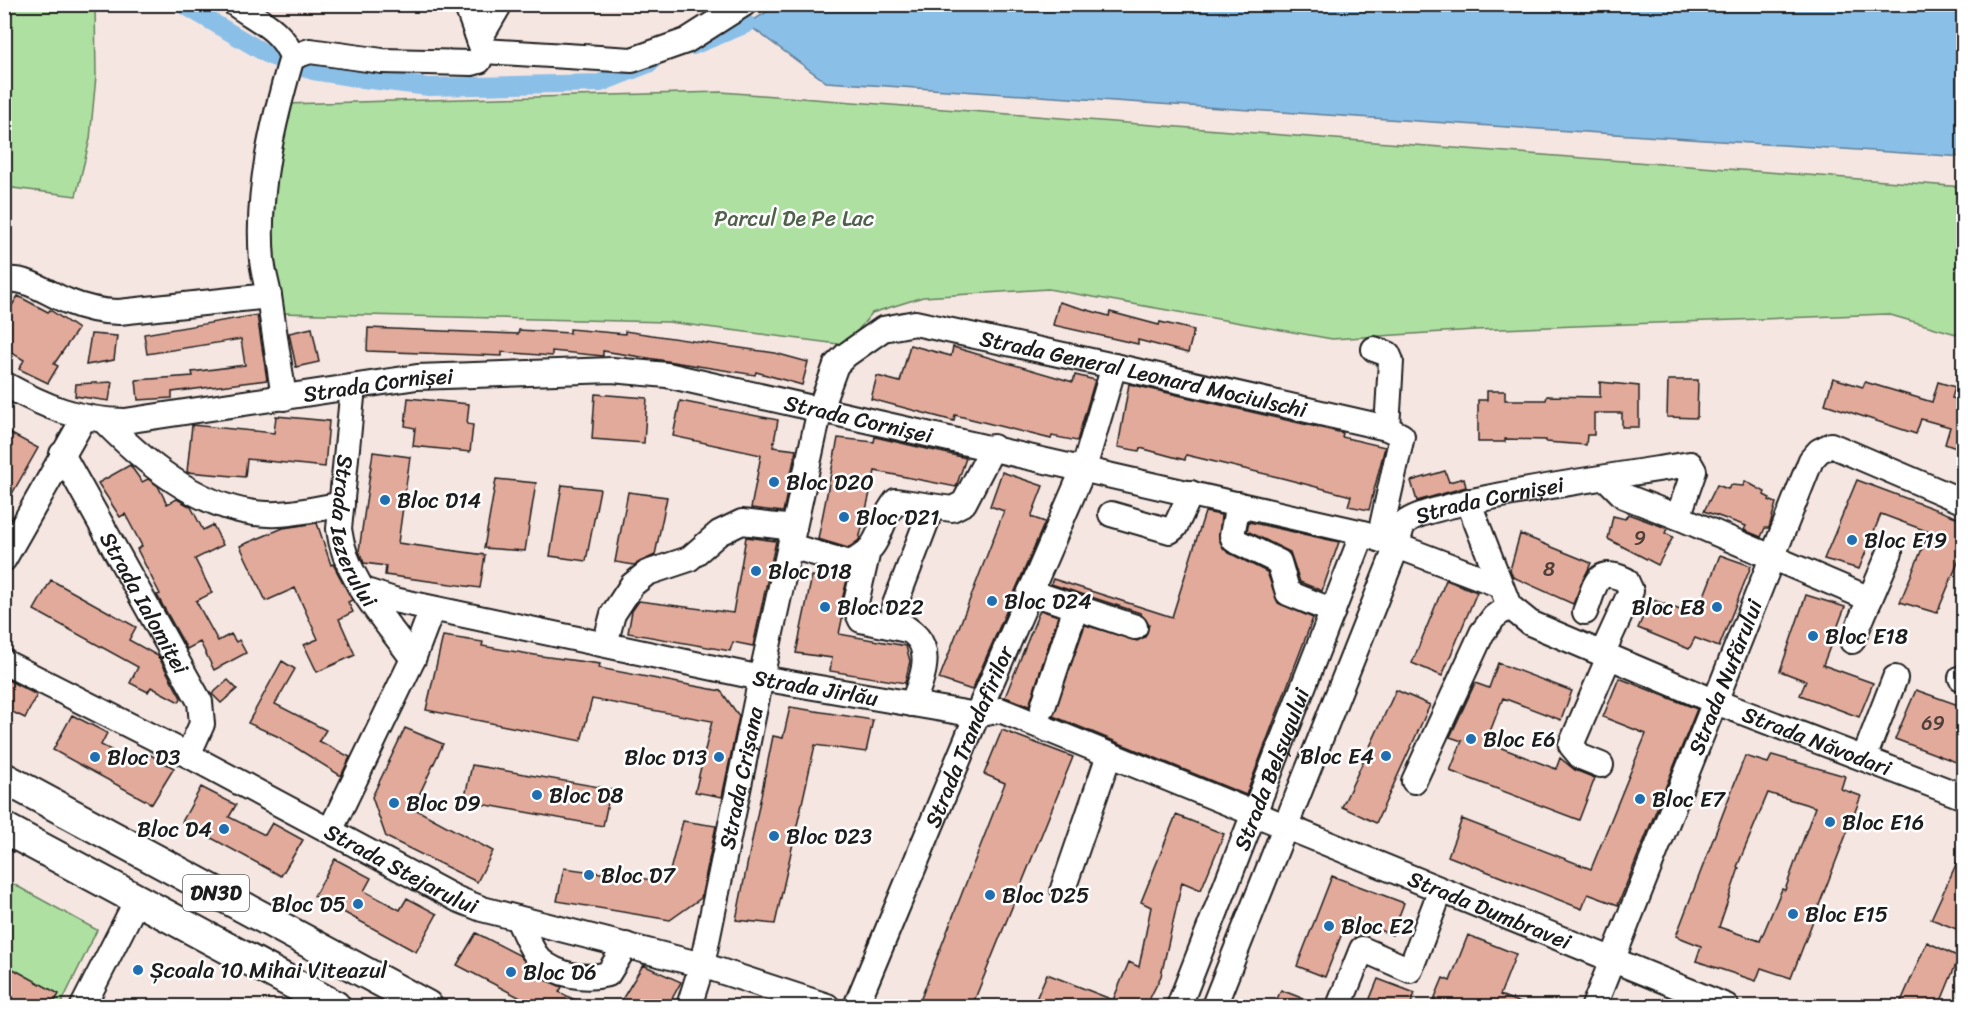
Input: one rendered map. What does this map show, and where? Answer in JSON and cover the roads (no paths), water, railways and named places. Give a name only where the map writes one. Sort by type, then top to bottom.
[{"type":"main road","name":"DN3D","points":[[4,778],[428,1006]]},
{"type":"main road","name":"DN3D","points":[[4,828],[335,1006]]},
{"type":"street","points":[[235,4],[275,30],[292,57],[273,130],[263,191],[262,262],[284,398]]},
{"type":"street","points":[[466,4],[481,46]]},
{"type":"street","points":[[292,57],[310,51],[359,59],[472,63],[479,61],[481,46],[500,4]]},
{"type":"street","points":[[481,46],[632,60],[686,42],[744,4]]},
{"type":"street","points":[[4,281],[22,280],[65,301],[102,312],[268,297]]},
{"type":"street","name":"Strada General Leonard Mociulschi","points":[[820,409],[836,365],[846,355],[883,329],[915,323],[1387,428]]},
{"type":"street","points":[[1374,348],[1388,354],[1391,361],[1387,428],[1402,436],[1380,539],[1504,596]]},
{"type":"street","name":"Strada Trandafirilor","points":[[856,1006],[977,715],[1084,468],[1114,366]]},
{"type":"street","name":"Strada Cornișei","points":[[4,384],[43,405],[94,419],[125,421],[417,377],[612,370],[667,375],[993,447],[1380,539],[1417,514],[1468,501],[1690,464],[1694,471],[1678,517]]},
{"type":"street","name":"Strada Iezerului","points":[[353,387],[339,528],[342,550],[357,582],[366,591],[412,659]]},
{"type":"street","name":"Strada Crișana","points":[[689,1006],[702,965],[761,678],[820,409]]},
{"type":"street","points":[[4,559],[62,454],[94,419],[191,491],[216,503],[244,512],[278,514],[342,504]]},
{"type":"street","name":"Strada Nufărului","points":[[1594,1006],[1811,460],[1819,451],[1831,445],[1845,449],[1964,502]]},
{"type":"street","points":[[907,630],[861,620],[855,607],[867,555],[886,514],[896,501],[952,509],[964,503],[993,447]]},
{"type":"street","name":"Strada Ialomiței","points":[[62,454],[200,702],[202,724],[188,755]]},
{"type":"street","points":[[1606,478],[1624,496],[1870,599]]},
{"type":"street","points":[[1111,514],[1170,531],[1175,527],[1191,493]]},
{"type":"street","points":[[1414,781],[1482,633],[1494,617],[1504,596],[1468,501]]},
{"type":"street","points":[[1238,504],[1232,535],[1234,540],[1279,562],[1288,592],[1333,611]]},
{"type":"street","points":[[912,704],[921,682],[925,654],[917,637],[895,619],[894,607],[932,507]]},
{"type":"street","points":[[605,644],[613,614],[632,585],[647,573],[689,559],[719,533],[742,522],[792,537],[850,563],[867,555]]},
{"type":"street","name":"Strada Belșugului","points":[[1179,1006],[1333,611],[1380,539]]},
{"type":"street","name":"Strada Belșugului","points":[[1214,1006],[1285,827],[1380,539]]},
{"type":"street","points":[[1852,641],[1890,552]]},
{"type":"street","points":[[1585,612],[1599,578],[1605,573],[1626,580],[1631,591],[1571,745],[1581,757],[1601,765]]},
{"type":"street","name":"Strada Jirlău","points":[[366,591],[432,609],[761,678],[977,715],[1000,710],[1254,814]]},
{"type":"street","points":[[1030,592],[1135,627]]},
{"type":"street","name":"Strada Năvodari","points":[[1504,596],[1530,623],[1716,702],[1964,797]]},
{"type":"street","points":[[1043,707],[1076,607]]},
{"type":"street","points":[[330,831],[412,659],[432,609]]},
{"type":"street","name":"Strada Stejarului","points":[[4,662],[188,755],[457,899],[517,918],[702,965],[791,1001],[827,1006]]},
{"type":"street","points":[[1864,758],[1895,678]]},
{"type":"street","points":[[1063,889],[1108,755]]},
{"type":"street","name":"Strada Dumbravei","points":[[1254,814],[1440,892],[1726,1006]]},
{"type":"street","points":[[1339,1006],[1362,950],[1410,970],[1440,892]]},
{"type":"street","points":[[83,1006],[137,900]]},
{"type":"street","points":[[517,918],[540,960],[572,976],[593,978],[608,974],[626,945]]},
{"type":"water","points":[[778,5],[1963,5],[1963,157],[826,82],[747,24]]},
{"type":"waterway","points":[[182,4],[270,56],[313,71],[363,79],[429,87],[600,83],[651,63]]},
{"type":"waterway","points":[[693,46],[747,24]]},
{"type":"place","name":"Bloc D20","points":[[774,482]]},
{"type":"place","name":"Bloc D14","points":[[385,500]]},
{"type":"place","name":"Bloc D21","points":[[844,517]]},
{"type":"place","name":"Bloc E19","points":[[1852,540]]},
{"type":"place","name":"Bloc D18","points":[[756,571]]},
{"type":"place","name":"Bloc D24","points":[[992,601]]},
{"type":"place","name":"Bloc D22","points":[[825,607]]},
{"type":"place","name":"Bloc E8","points":[[1717,607]]},
{"type":"place","name":"Bloc E18","points":[[1813,636]]},
{"type":"place","name":"Bloc E6","points":[[1471,739]]},
{"type":"place","name":"Bloc E4","points":[[1386,756]]},
{"type":"place","name":"Bloc D3","points":[[95,757]]},
{"type":"place","name":"Bloc D13","points":[[719,757]]},
{"type":"place","name":"Bloc D8","points":[[537,795]]},
{"type":"place","name":"Bloc E7","points":[[1640,799]]},
{"type":"place","name":"Bloc D9","points":[[394,803]]},
{"type":"place","name":"Bloc E16","points":[[1830,822]]},
{"type":"place","name":"Bloc D4","points":[[224,829]]},
{"type":"place","name":"Bloc D23","points":[[774,836]]},
{"type":"place","name":"Bloc D7","points":[[589,875]]},
{"type":"place","name":"Bloc D25","points":[[990,895]]},
{"type":"place","name":"Bloc D5","points":[[358,904]]},
{"type":"place","name":"Bloc E15","points":[[1793,914]]},
{"type":"place","name":"Bloc E2","points":[[1329,926]]},
{"type":"place","name":"Școala 10 Mihai Viteazul","points":[[138,970]]},
{"type":"place","name":"Bloc D6","points":[[511,972]]},
{"type":"park label","name":"Parcul De Pe Lac","points":[[794,218]]}]
